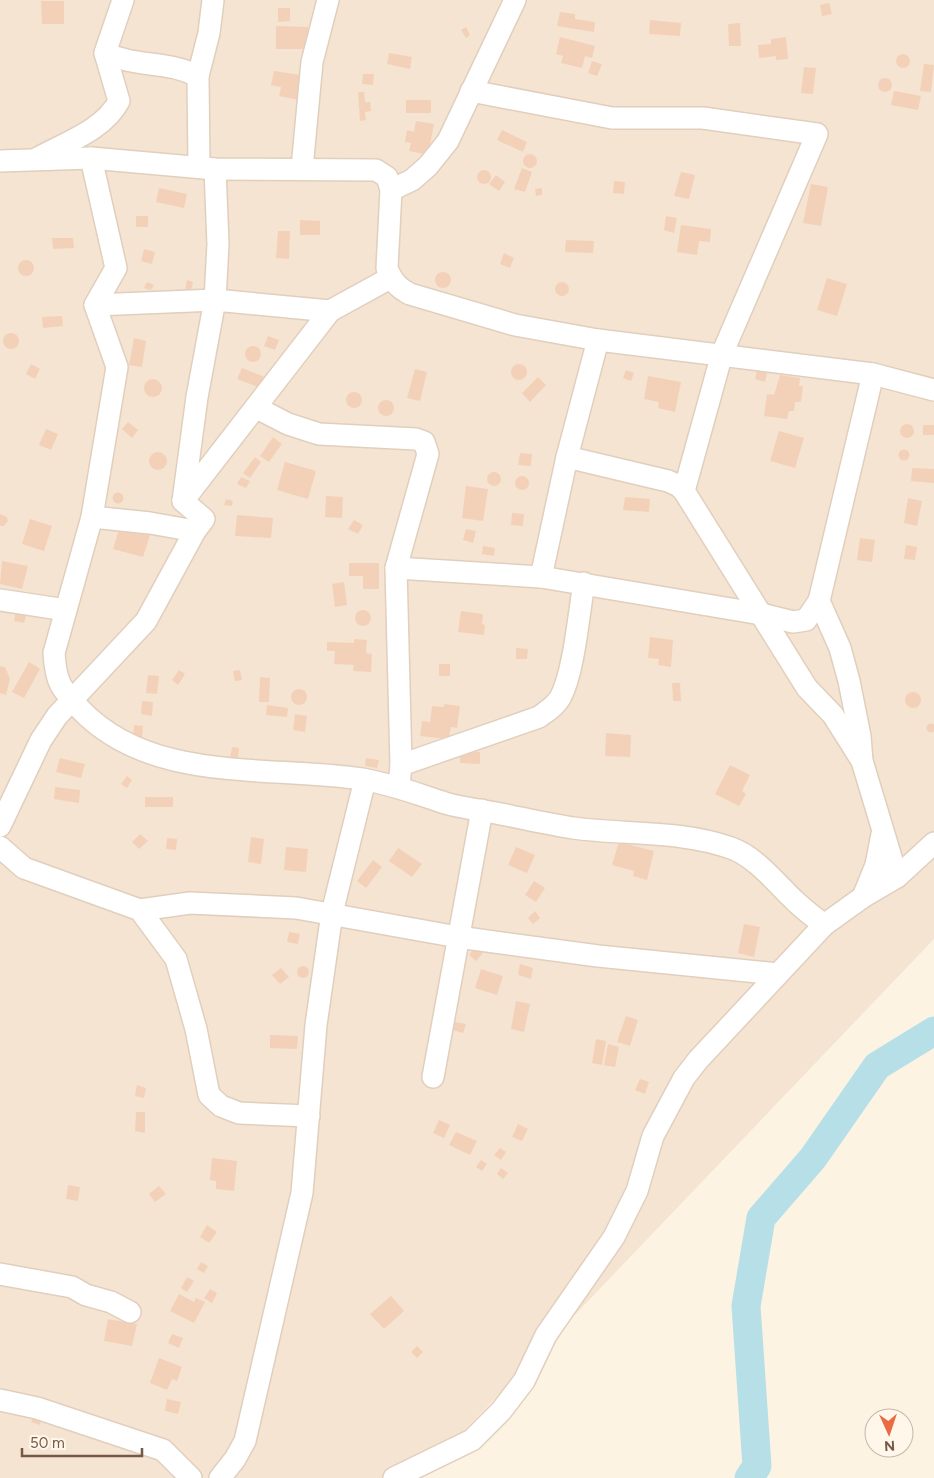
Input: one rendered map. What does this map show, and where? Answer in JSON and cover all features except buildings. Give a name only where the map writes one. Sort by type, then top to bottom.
[{"type":"street","points":[[36,160],[102,122],[114,110],[119,101],[105,53],[123,0]]},
{"type":"street","points":[[184,501],[197,397],[215,300],[218,244],[207,168],[198,76],[209,33],[213,0]]},
{"type":"street","points":[[302,168],[312,62],[328,0]]},
{"type":"street","points":[[391,190],[412,180],[428,166],[448,140],[515,0]]},
{"type":"street","points":[[105,53],[121,60],[140,64],[165,64],[182,68],[198,76]]},
{"type":"street","points":[[471,91],[612,118],[703,118],[817,134],[722,354],[684,491]]},
{"type":"street","points":[[91,158],[116,268],[94,305]]},
{"type":"street","points":[[0,161],[91,158],[207,168],[376,170],[387,177],[391,190],[387,268],[390,278],[399,288],[410,294],[516,325],[598,340],[873,374],[934,390]]},
{"type":"street","points":[[184,501],[330,311],[390,278]]},
{"type":"street","points":[[94,305],[215,300],[330,311]]},
{"type":"street","points":[[94,305],[117,367],[106,446],[92,517],[54,653],[56,675],[60,686],[94,724],[114,737],[153,754],[195,764],[323,774],[365,780],[400,776],[539,717],[554,706],[561,696],[569,671],[584,583]]},
{"type":"street","points":[[541,577],[567,457],[598,340]]},
{"type":"street","points":[[396,568],[541,577],[761,614],[793,622],[806,620],[819,601],[873,374]]},
{"type":"street","points":[[257,408],[288,424],[319,434],[416,439],[424,442],[428,454],[396,568],[400,776]]},
{"type":"street","points":[[567,457],[668,481],[679,486],[684,491],[806,688],[833,715],[862,761]]},
{"type":"street","points":[[0,826],[41,740],[72,700],[146,620],[204,519],[184,501]]},
{"type":"street","points":[[92,517],[150,523],[195,532]]},
{"type":"street","points":[[0,600],[66,610]]},
{"type":"street","points":[[819,601],[840,648],[860,736],[862,761],[897,877]]},
{"type":"street","points":[[400,776],[447,803],[574,828],[688,837],[732,848],[761,868],[796,902],[824,925]]},
{"type":"street","points":[[220,1478],[235,1459],[245,1441],[302,1193],[316,1025],[332,914],[365,780]]},
{"type":"street","points":[[433,1077],[482,810]]},
{"type":"street","points":[[863,897],[876,865],[882,831]]},
{"type":"street","points":[[394,1478],[472,1440],[501,1411],[524,1381],[546,1335],[614,1237],[637,1191],[653,1136],[684,1078],[698,1060],[824,925],[863,897],[897,877],[934,843]]},
{"type":"street","points":[[0,847],[24,868],[140,910],[190,903],[236,904],[332,914],[458,936],[598,956],[778,974]]},
{"type":"street","points":[[140,910],[176,959],[194,1020],[210,1095],[221,1106],[239,1114],[309,1116]]},
{"type":"street","points":[[0,1274],[61,1284],[86,1295],[111,1302],[130,1312]]},
{"type":"street","points":[[0,1400],[37,1408],[163,1450],[191,1478]]},
{"type":"shaded area","points":[[0,0],[934,0],[934,939],[419,1478],[0,1478]]},
{"type":"waterway","points":[[749,1478],[757,1466],[746,1306],[761,1218],[813,1158],[877,1066],[934,1031]]}]
